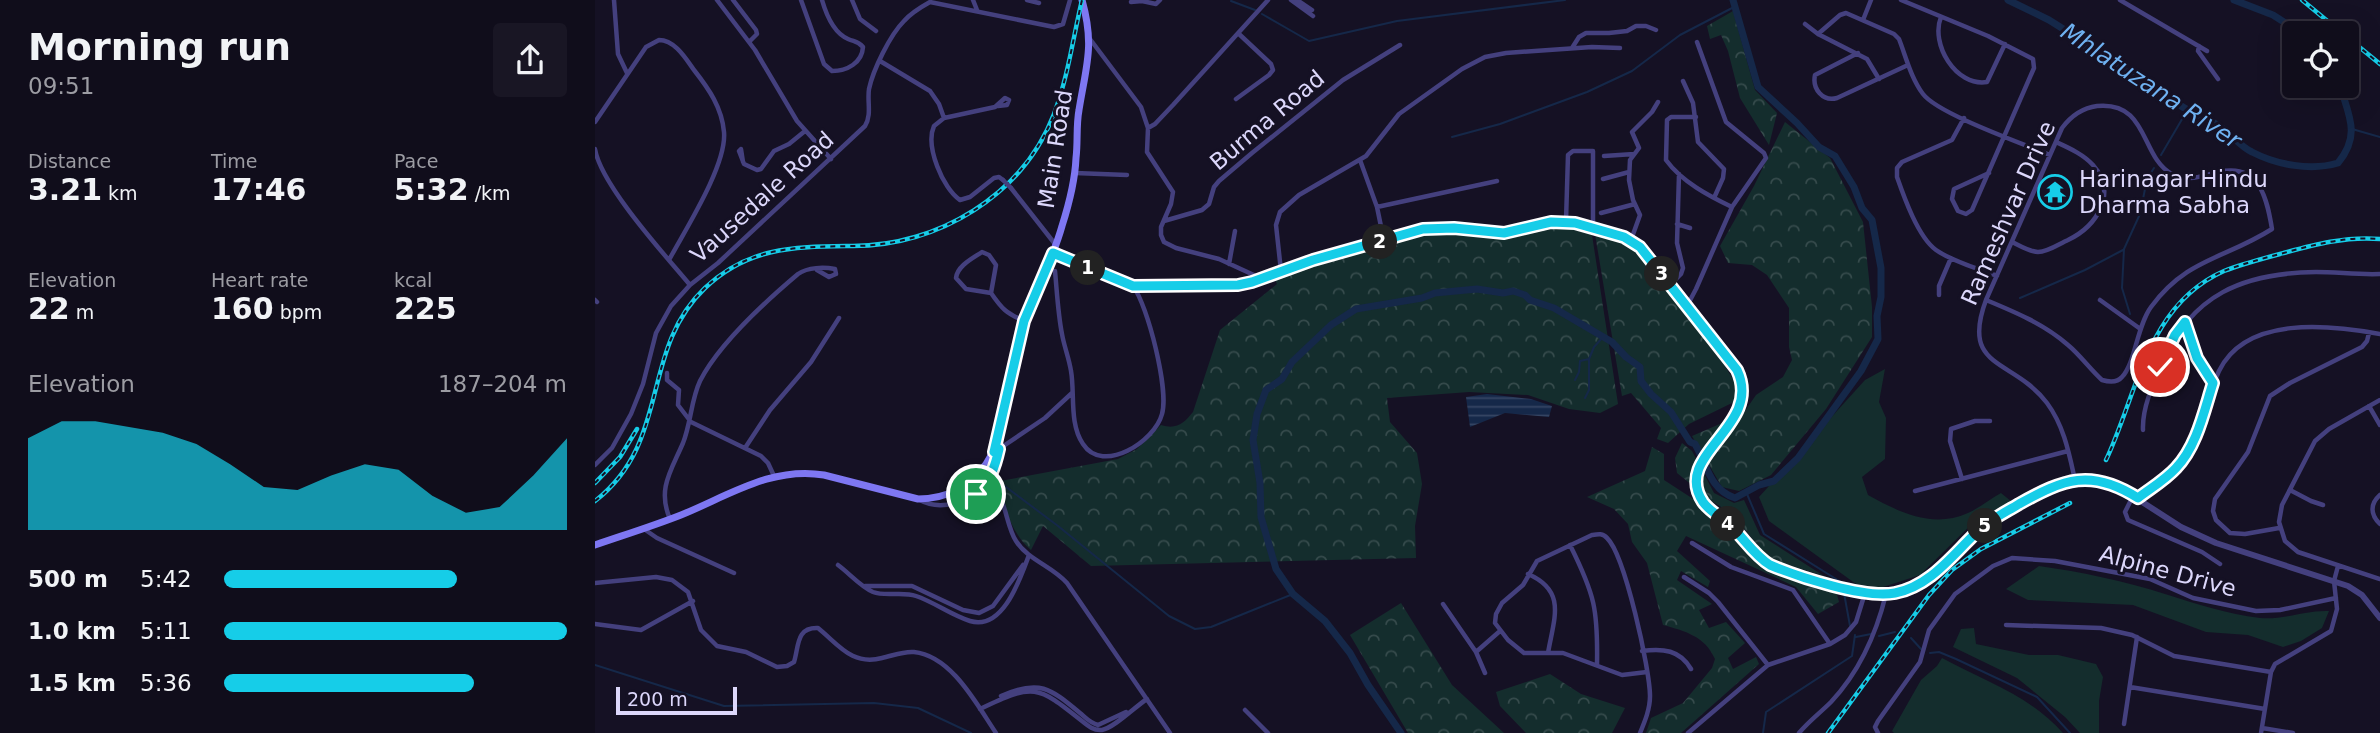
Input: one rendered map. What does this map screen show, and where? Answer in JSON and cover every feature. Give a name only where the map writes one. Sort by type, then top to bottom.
[{"type":"main road","name":"Main Road","points":[[595,545],[670,519],[774,476],[808,473],[918,499],[943,496],[963,487],[979,473],[996,450],[1024,321],[1055,249],[1075,173],[1078,115],[1090,40],[1081,0]]},
{"type":"street","points":[[614,0],[618,54],[627,73]]},
{"type":"street","points":[[717,0],[749,42],[805,131],[831,159]]},
{"type":"street","points":[[733,0],[757,32],[749,42]]},
{"type":"street","points":[[801,0],[824,64],[832,71],[845,70],[860,57],[863,47],[858,41],[845,38],[839,33],[829,19],[822,0]]},
{"type":"street","points":[[852,0],[860,19],[876,31]]},
{"type":"street","points":[[973,0],[977,10]]},
{"type":"street","points":[[1027,0],[1039,3]]},
{"type":"street","name":"Vausedale Road","points":[[595,464],[612,447],[631,414],[641,391],[653,341],[664,314],[690,285],[718,263],[868,122],[871,82],[901,23],[928,1],[1054,27],[1063,24],[1069,0]]},
{"type":"street","points":[[1131,2],[1136,0],[1156,4],[1160,0]]},
{"type":"street","points":[[1148,128],[1155,124],[1268,0]]},
{"type":"street","points":[[1291,0],[1312,13],[1297,0]]},
{"type":"street","points":[[1863,20],[1871,0]]},
{"type":"street","points":[[1901,0],[2031,56],[2035,65],[1989,173],[1971,212],[1966,214],[1958,211],[1952,199],[1954,189],[1989,173]]},
{"type":"street","points":[[2120,0],[2207,51]]},
{"type":"street","points":[[1818,34],[1844,13],[1896,36],[1920,89],[1930,102],[2050,155]]},
{"type":"street","points":[[1941,17],[1937,28],[1939,38],[1952,67],[1962,76],[1978,82],[1987,82],[2005,44]]},
{"type":"street","points":[[1805,24],[1818,34],[1869,60],[1879,79]]},
{"type":"street","points":[[1572,49],[1579,37],[1586,33],[1618,32],[1636,26],[1656,30]]},
{"type":"street","points":[[1236,99],[1269,75],[1273,69],[1271,64],[1238,34]]},
{"type":"street","points":[[595,122],[650,43],[659,40],[668,41],[708,89],[717,104],[724,139],[716,169],[669,260]]},
{"type":"street","points":[[1090,40],[1141,107],[1148,128],[1147,152],[1173,192],[1161,235],[1166,244],[1229,264],[1256,276],[1259,280]]},
{"type":"street","points":[[1687,306],[1733,207],[1766,158],[1764,153],[1726,122],[1697,42]]},
{"type":"street","name":"Burma Road","points":[[1164,221],[1202,210],[1209,204],[1216,185],[1252,153],[1343,80],[1401,45]]},
{"type":"street","points":[[2199,46],[2198,51],[2218,79]]},
{"type":"street","points":[[1280,271],[1276,225],[1280,212],[1299,195],[1360,160],[1371,151],[1394,119],[1408,106],[1478,60],[1506,53],[1620,48]]},
{"type":"street","points":[[1857,53],[1817,73],[1814,84],[1823,98],[1837,98],[1908,65]]},
{"type":"street","points":[[880,61],[933,94],[944,118]]},
{"type":"street","points":[[1683,81],[1696,117],[1700,146],[1724,169],[1714,198]]},
{"type":"street","points":[[1630,240],[1640,215],[1629,184],[1630,160],[1638,151],[1639,145],[1632,130],[1652,112],[1658,102]]},
{"type":"street","points":[[998,106],[944,118],[933,127],[931,142],[940,175],[954,196],[967,200],[993,178],[999,177],[1011,188],[1055,249],[1133,286],[1246,284],[1280,271],[1423,229],[1454,228],[1504,233],[1551,222],[1566,222],[1630,240],[1647,254],[1737,370],[1741,380],[1743,392],[1740,408],[1699,468],[1697,486],[1701,499],[1737,532],[1763,561],[1781,569],[1865,593],[1904,591],[1945,565],[1990,522],[2054,486],[2075,480],[2105,482],[2136,497],[2182,527],[2216,543],[2348,586],[2362,595],[2380,618]]},
{"type":"street","name":"Rameshvar Drive","points":[[2075,480],[2069,451],[2058,421],[2039,393],[1991,358],[1982,348],[1978,328],[1986,300],[2056,142],[2067,122],[2084,109],[2105,106],[2122,110],[2139,123],[2158,161],[2172,174],[2192,179],[2235,170],[2253,178],[2266,196],[2272,229],[2247,244],[2200,262],[2183,273],[2150,308],[2140,328]]},
{"type":"street","points":[[1696,117],[1671,117],[1667,120],[1665,157],[1679,174],[1714,198],[1733,207]]},
{"type":"street","points":[[1964,118],[1952,140],[1902,162],[1896,172],[1898,182],[1926,240],[1935,250],[1997,276]]},
{"type":"street","points":[[743,162],[753,169],[761,169],[774,151],[789,144],[805,131]]},
{"type":"street","points":[[2012,242],[2034,251],[2042,251],[2080,234],[2099,214],[2103,188],[2096,169],[2085,157],[2056,142]]},
{"type":"street","points":[[595,149],[598,163],[610,184],[690,285]]},
{"type":"street","points":[[1566,222],[1568,155],[1573,151],[1593,151],[1593,228]]},
{"type":"street","points":[[1604,156],[1634,154]]},
{"type":"street","points":[[1360,160],[1377,207],[1384,241]]},
{"type":"street","points":[[1602,178],[1629,172]]},
{"type":"street","points":[[1075,173],[1127,175]]},
{"type":"street","points":[[1670,285],[1683,268],[1677,250],[1679,174]]},
{"type":"street","points":[[1377,207],[1497,181]]},
{"type":"street","points":[[1601,212],[1635,204]]},
{"type":"street","points":[[1677,224],[1690,228]]},
{"type":"street","points":[[1229,264],[1235,231]]},
{"type":"street","points":[[991,293],[965,289],[956,278],[960,268],[982,252],[989,255],[996,265],[991,293],[1002,309],[1024,321]]},
{"type":"street","points":[[1938,295],[1951,258]]},
{"type":"street","points":[[670,519],[663,500],[664,492],[691,422],[700,382],[721,350],[794,278],[806,269],[817,270]]},
{"type":"street","points":[[1055,271],[1060,323],[1071,372],[1079,437],[1086,448],[1099,456],[1114,455],[1132,448],[1146,438],[1159,421],[1163,402],[1146,312],[1133,286]]},
{"type":"street","points":[[2143,430],[2144,414],[2160,367],[2175,335],[2197,309],[2225,290],[2252,281],[2307,272],[2380,274]]},
{"type":"street","points":[[1986,300],[2027,317],[2052,332],[2099,377],[2106,381],[2117,380],[2125,374],[2140,328],[2100,300]]},
{"type":"street","points":[[745,448],[770,410],[811,362],[839,318]]},
{"type":"street","points":[[2185,322],[2197,358],[2213,383]]},
{"type":"street","points":[[2220,564],[2202,552],[2128,520],[2125,512],[2136,497],[2175,469],[2187,454],[2213,383],[2226,358],[2244,342],[2257,335],[2316,327],[2380,334]]},
{"type":"street","points":[[2279,528],[2245,534],[2229,533],[2214,516],[2215,499],[2248,452],[2270,396],[2362,347],[2369,332]]},
{"type":"street","points":[[667,373],[667,380],[679,390],[679,408],[691,422],[766,460],[774,476]]},
{"type":"street","points":[[996,450],[1045,418],[1072,392]]},
{"type":"street","points":[[2380,400],[2329,429],[2315,442],[2280,511],[2279,528],[2293,550],[2380,579]]},
{"type":"street","points":[[2369,406],[2380,425]]},
{"type":"street","points":[[1962,479],[1950,441],[1951,429],[1975,421],[1990,421]]},
{"type":"street","name":"Main Road","points":[[918,499],[935,505],[959,502],[976,494],[988,482],[996,450]]},
{"type":"street","points":[[1915,491],[2069,451]]},
{"type":"street","points":[[988,482],[996,490],[1015,540],[1029,555],[1049,566],[1062,578],[1170,733]]},
{"type":"street","points":[[2290,490],[2323,505]]},
{"type":"street","points":[[2380,495],[2372,508],[2374,517],[2380,524]]},
{"type":"street","points":[[643,528],[657,538],[734,573]]},
{"type":"street","points":[[1640,733],[1649,701],[1647,672],[1627,580],[1607,538],[1597,534],[1537,561],[1523,585],[1500,606],[1495,620],[1500,631],[1521,652],[1563,653],[1622,675],[1647,672]]},
{"type":"street","points":[[1692,543],[1731,567],[1793,590],[1831,644]]},
{"type":"street","points":[[1570,545],[1594,598],[1597,665]]},
{"type":"street","points":[[838,565],[875,592],[915,595],[971,621],[983,622],[1000,611],[1029,555]]},
{"type":"street","name":"Alpine Drive","points":[[1878,733],[1875,727],[1878,721],[1920,662],[1929,630],[1955,594],[1993,566],[2012,558],[2055,561],[2150,579],[2193,598],[2256,611],[2280,610],[2336,598]]},
{"type":"street","points":[[864,586],[912,586],[963,610],[979,613],[993,606],[1026,562]]},
{"type":"street","points":[[2293,733],[2262,731],[2271,672],[2275,664],[2331,631],[2335,621],[2334,581],[2338,566]]},
{"type":"street","points":[[1528,574],[1547,584],[1554,596],[1555,608],[1548,653]]},
{"type":"street","points":[[595,583],[662,577],[685,588],[693,601],[705,636],[725,649],[746,652],[777,667],[794,662],[803,632],[810,628],[818,628],[851,655],[862,660],[875,660],[910,651],[933,659],[950,671],[996,733]]},
{"type":"street","points":[[1684,577],[1718,602],[1768,665]]},
{"type":"street","points":[[1688,733],[1768,665],[1831,644],[1851,629],[1865,593]]},
{"type":"street","points":[[1799,733],[1808,721],[1830,704],[1857,668],[1877,630],[1886,594]]},
{"type":"street","points":[[595,624],[641,630],[693,601]]},
{"type":"street","points":[[1443,604],[1476,652],[1485,673]]},
{"type":"street","points":[[2006,625],[2093,626],[2137,637],[2174,656],[2271,672]]},
{"type":"street","points":[[1476,652],[1500,631]]},
{"type":"street","points":[[2124,724],[2137,637]]},
{"type":"street","points":[[1642,651],[1661,649],[1675,653],[1684,658],[1691,669]]},
{"type":"street","points":[[979,709],[1017,690],[1033,686],[1052,691],[1095,724],[1104,723],[1127,712],[1147,699]]},
{"type":"street","points":[[2130,687],[2265,709]]},
{"type":"street","points":[[1245,710],[1268,733]]},
{"type":"green space","points":[[1733,11],[1755,90],[1777,113],[1769,145],[1740,98],[1721,35],[1710,39],[1707,26]]},
{"type":"green space","points":[[1785,122],[1830,158],[1863,222],[1872,307],[1872,337],[1826,409],[1771,475],[1739,491],[1722,487],[1692,436],[1743,414],[1756,395],[1783,377],[1792,360],[1789,347],[1789,308],[1767,275],[1752,265],[1728,263],[1720,246],[1754,186]]},
{"type":"green space","points":[[1558,225],[1592,235],[1618,404],[1600,413],[1569,409],[1528,395],[1469,392],[1387,398],[1390,422],[1417,453],[1422,484],[1415,526],[1416,558],[1091,566],[1043,526],[1031,550],[1013,528],[995,482],[1118,459],[1137,449],[1161,425],[1171,427],[1183,422],[1193,412],[1220,330],[1277,284],[1275,280],[1330,260],[1417,235],[1451,234],[1495,239]]},
{"type":"green space","points":[[1595,234],[1622,242],[1636,250],[1698,328],[1737,386],[1736,401],[1689,424],[1668,443],[1657,439],[1661,428],[1631,393],[1622,396]]},
{"type":"green space","points":[[1885,369],[1879,402],[1886,418],[1885,459],[1862,477],[1868,495],[1904,512],[1929,519],[1955,518],[2001,493],[2012,502],[1978,518],[1920,575],[1880,588],[1856,584],[1769,521],[1759,497],[1865,380]]},
{"type":"green space","points":[[1682,443],[1692,451],[1714,493],[1734,503],[1744,500],[1760,535],[1824,576],[1769,559],[1731,513],[1677,473],[1675,458]]},
{"type":"green space","points":[[1652,447],[1664,454],[1664,480],[1704,506],[1739,536],[1764,565],[1836,591],[1839,602],[1818,614],[1796,587],[1686,536],[1677,551],[1710,581],[1708,587],[1681,571],[1677,580],[1712,604],[1699,610],[1709,628],[1726,622],[1745,643],[1728,658],[1733,669],[1756,657],[1759,664],[1681,733],[1646,733],[1651,718],[1683,703],[1712,668],[1715,659],[1700,640],[1686,632],[1663,625],[1647,563],[1632,542],[1628,524],[1614,509],[1587,497],[1645,471]]},
{"type":"green space","points":[[2039,566],[2118,581],[2212,608],[2260,618],[2329,611],[2322,628],[2301,641],[2283,647],[2248,635],[2206,632],[2133,605],[2028,600],[2006,589]]},
{"type":"green space","points":[[1401,603],[1452,685],[1504,733],[1408,733],[1350,635]]},
{"type":"green space","points":[[1974,628],[1976,644],[2029,655],[2058,655],[2096,664],[2103,677],[2099,701],[2099,733],[2080,733],[2065,717],[2017,678],[1953,647],[1961,629]]},
{"type":"green space","points":[[1942,658],[2021,699],[2063,733],[1894,733],[1892,731],[1921,680]]},
{"type":"green space","points":[[1550,674],[1581,694],[1625,708],[1612,733],[1526,733],[1500,706],[1496,692]]},
{"type":"water","points":[[1487,394],[1531,399],[1552,406],[1549,417],[1505,413],[1470,427],[1466,397]]},
{"type":"waterway","points":[[1262,14],[1309,41],[1397,21],[1565,0]]},
{"type":"waterway","name":"Mhlatuzana River","points":[[1401,733],[1350,653],[1325,621],[1293,594],[1276,569],[1261,517],[1260,483],[1253,440],[1257,414],[1266,390],[1282,379],[1292,362],[1331,325],[1356,309],[1422,298],[1435,293],[1477,289],[1503,293],[1513,291],[1525,295],[1530,300],[1554,308],[1612,342],[1640,367],[1641,381],[1671,412],[1690,442],[1695,444],[1715,483],[1735,498],[1759,485],[1774,481],[1798,458],[1861,371],[1878,339],[1881,268],[1872,220],[1862,208],[1854,187],[1835,156],[1819,147],[1758,87],[1733,0]]},
{"type":"waterway","name":"Mhlatuzana River","points":[[2008,0],[2049,20],[2088,49],[2166,94],[2184,108],[2218,125],[2247,149],[2262,157],[2306,166],[2338,163],[2345,153],[2351,134],[2344,98]]},
{"type":"waterway","name":"Mhlatuzana River","points":[[2234,0],[2282,21]]},
{"type":"waterway","points":[[1231,1],[1255,10]]},
{"type":"waterway","points":[[1452,137],[1500,124],[1587,92],[1632,71],[1680,35],[1736,6]]},
{"type":"waterway","points":[[2161,155],[2188,109]]},
{"type":"waterway","points":[[2352,129],[2380,137]]},
{"type":"waterway","points":[[2130,314],[2122,288],[2124,249],[2140,214],[2147,179],[2154,168]]},
{"type":"waterway","points":[[2020,298],[2123,250]]},
{"type":"waterway","points":[[1575,380],[1580,361],[1589,359],[1594,347],[1603,337]]},
{"type":"waterway","points":[[1585,398],[1589,390],[1589,359]]},
{"type":"waterway","points":[[1002,484],[1169,616],[1195,629],[1211,627],[1293,594]]},
{"type":"waterway","points":[[1747,494],[1764,534],[1844,584]]},
{"type":"waterway","points":[[1844,593],[1850,626]]},
{"type":"waterway","points":[[1879,636],[1895,632]]},
{"type":"waterway","points":[[1856,637],[1871,634]]},
{"type":"waterway","points":[[1763,733],[1766,712],[1852,656],[1855,635]]},
{"type":"waterway","points":[[1911,638],[1921,649]]},
{"type":"waterway","points":[[1930,653],[1939,652],[2037,697],[2070,733]]},
{"type":"waterway","points":[[595,665],[724,706],[874,703],[918,708],[971,733]]},
{"type":"railway","points":[[595,501],[619,477],[635,451],[646,424],[661,367],[684,313],[705,288],[722,274],[739,264],[774,252],[812,247],[885,244],[916,237],[946,226],[974,210],[999,191],[1021,169],[1040,143],[1054,114],[1067,72],[1082,0]]},
{"type":"railway","points":[[2302,0],[2327,21]]},
{"type":"railway","points":[[2359,47],[2380,64]]},
{"type":"railway","points":[[2106,460],[2137,379],[2161,328],[2178,305],[2198,286],[2231,268],[2305,247],[2342,240],[2380,239]]},
{"type":"railway","points":[[595,483],[620,457],[637,429]]},
{"type":"railway","points":[[1828,733],[1929,595],[1952,570],[1981,549],[2070,503]]},
{"type":"place","name":"Harinagar Hindu Dharma Sabha","points":[[2055,192]]},
{"type":"route","points":[[976,494],[988,482],[996,463],[999,449],[994,452],[1017,345],[1024,321],[1053,253],[1128,285],[1226,285],[1246,284],[1313,260],[1423,229],[1454,228],[1504,233],[1551,222],[1566,222],[1624,237],[1647,254],[1737,370],[1743,386],[1740,408],[1699,468],[1697,486],[1703,502],[1770,565],[1835,586],[1877,595],[1904,591],[1922,582],[1958,554],[1980,529],[2054,486],[2075,480],[2094,480],[2113,485],[2138,498],[2161,482],[2181,463],[2191,447],[2213,383],[2197,358],[2185,322],[2175,335],[2160,367]]}]
